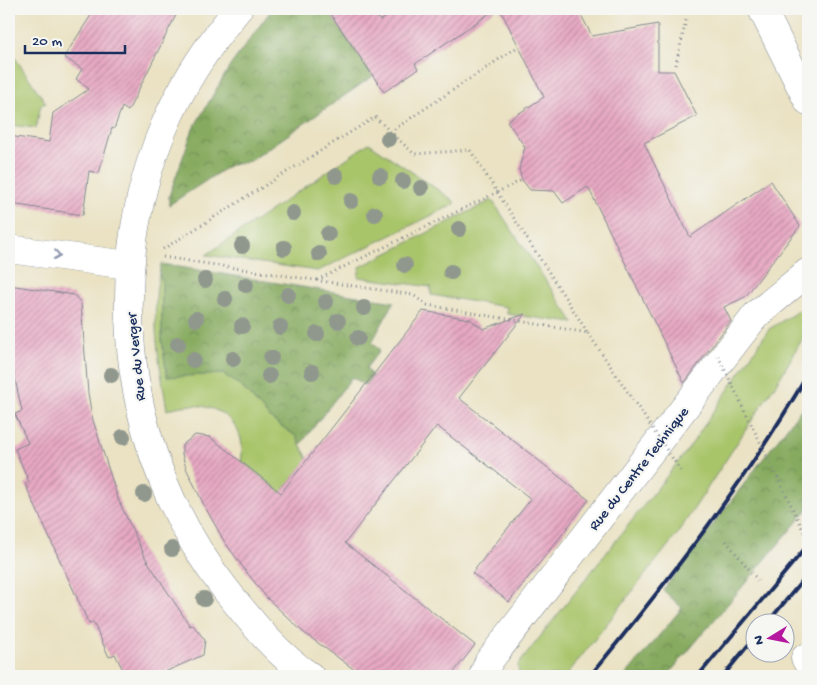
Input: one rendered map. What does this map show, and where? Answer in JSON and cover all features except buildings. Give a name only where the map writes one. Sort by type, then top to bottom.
[{"type":"street","name":"Rue du Verger","points":[[238,9],[191,75],[164,127],[148,172],[128,265],[130,336],[137,395],[143,422],[163,482],[174,507],[212,572],[294,672]]},
{"type":"street","points":[[762,9],[808,101]]},
{"type":"street","points":[[9,248],[128,265]]},
{"type":"street","name":"Rue du Centre Technique","points":[[483,676],[489,661],[756,315],[808,272]]},
{"type":"path","points":[[676,65],[686,20]]},
{"type":"path","points":[[390,132],[519,46]]},
{"type":"path","points":[[158,252],[376,117],[414,154],[470,150],[588,333],[681,471]]},
{"type":"path","points":[[317,280],[522,180]]},
{"type":"path","points":[[160,256],[413,295],[427,305],[588,333]]},
{"type":"path","points":[[718,356],[808,540]]},
{"type":"path","points":[[726,540],[760,583]]},
{"type":"green space","points":[[272,9],[327,9],[373,76],[250,161],[230,165],[169,205],[169,196],[193,129],[230,66]]},
{"type":"green space","points":[[9,49],[46,103],[41,105],[36,128],[9,125]]},
{"type":"green space","points":[[369,143],[453,200],[455,204],[318,271],[206,255]]},
{"type":"green space","points":[[492,200],[574,323],[507,314],[507,307],[431,295],[431,287],[358,277],[360,267]]},
{"type":"green space","points":[[161,264],[394,302],[372,342],[380,350],[366,368],[372,376],[365,385],[352,377],[300,445],[296,436],[271,419],[241,386],[223,374],[167,377],[162,341],[162,280],[159,274]]},
{"type":"green space","points":[[159,274],[162,280],[162,341],[167,376],[223,374],[241,386],[271,419],[296,436],[308,459],[281,493],[241,461],[242,446],[239,432],[222,413],[196,405],[181,406],[167,410],[159,359],[155,308]]},
{"type":"green space","points":[[808,305],[808,329],[781,376],[678,533],[566,676],[519,676],[518,665],[689,448],[769,329]]},
{"type":"green space","points":[[808,400],[808,509],[667,676],[625,676],[682,608],[663,590]]},
{"type":"railway","points":[[590,676],[649,603],[733,491],[808,374]]},
{"type":"railway","points":[[698,676],[808,545]]},
{"type":"railway","points":[[776,612],[808,574]]},
{"type":"railway","points":[[723,676],[744,650]]}]
